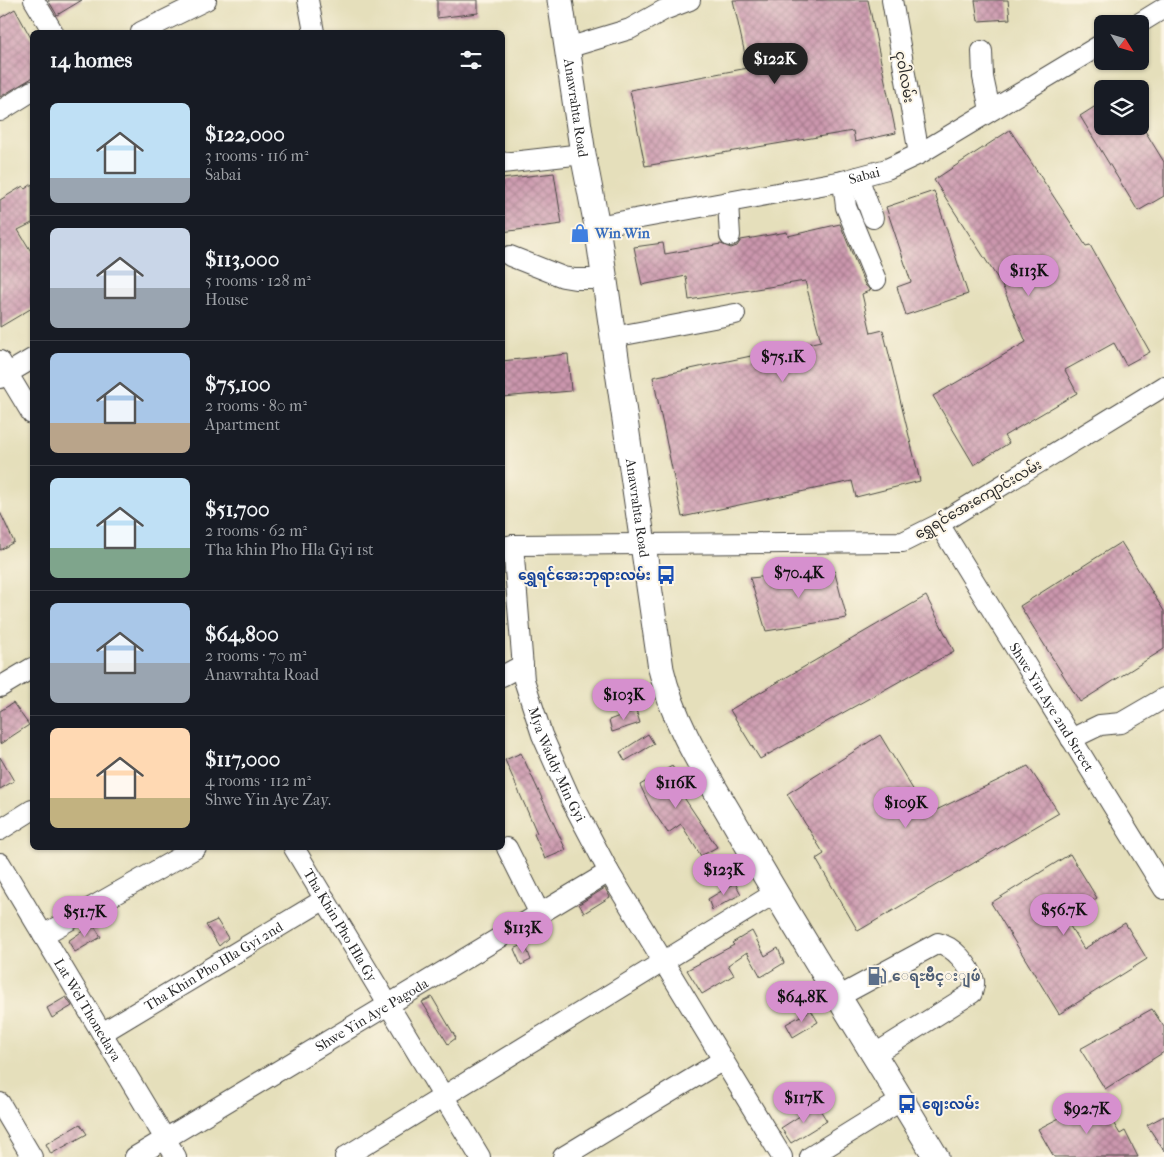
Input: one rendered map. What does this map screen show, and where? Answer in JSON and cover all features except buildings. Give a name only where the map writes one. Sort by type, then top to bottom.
[{"type":"main road","name":"Anawrahta Road","points":[[560,0],[583,154],[597,226],[661,669],[667,695],[680,726],[775,893],[875,1054],[936,1157]]},
{"type":"street","points":[[34,0],[52,30]]},
{"type":"street","points":[[145,30],[206,0]]},
{"type":"street","points":[[308,0],[314,30]]},
{"type":"street","points":[[567,48],[630,29],[664,10],[690,0]]},
{"type":"street","name":"ငုဝါလမ်း","points":[[892,0],[918,154]]},
{"type":"street","points":[[1149,17],[1164,8]]},
{"type":"street","name":"Sabai","points":[[597,226],[851,179],[887,169],[918,154],[1094,49]]},
{"type":"street","points":[[982,51],[983,77],[990,110]]},
{"type":"street","points":[[0,111],[30,93]]},
{"type":"street","points":[[505,163],[583,154]]},
{"type":"street","points":[[851,179],[873,218]]},
{"type":"street","points":[[851,179],[846,207],[876,280]]},
{"type":"street","points":[[728,202],[730,236]]},
{"type":"street","points":[[510,256],[574,280],[604,279]]},
{"type":"street","points":[[613,337],[735,314]]},
{"type":"street","points":[[30,360],[2,371],[30,411]]},
{"type":"street","name":"ရွှေရင်အေးကျောင်းလမ်း","points":[[508,546],[903,542],[939,524],[1164,386]]},
{"type":"street","name":"Shwe Yin Aye 2nd Street","points":[[939,524],[1164,890]]},
{"type":"street","name":"Mya Waddy Min Gyi","points":[[508,546],[524,680],[542,735],[570,798],[609,872],[782,1157]]},
{"type":"street","points":[[505,674],[523,665]]},
{"type":"street","points":[[0,687],[30,669]]},
{"type":"street","points":[[1071,739],[1100,725],[1121,723],[1164,698]]},
{"type":"street","points":[[0,830],[30,811]]},
{"type":"street","points":[[507,848],[540,914]]},
{"type":"street","points":[[43,936],[193,850]]},
{"type":"street","name":"Tha Khin Pho Hla Gy","points":[[295,850],[480,1157]]},
{"type":"street","name":"Lat Wel Thonedaya","points":[[0,864],[176,1157]]},
{"type":"street","name":"Shwe Yin Aye Pagoda","points":[[134,1157],[609,872]]},
{"type":"street","points":[[345,1157],[775,893]]},
{"type":"street","name":"Tha Khin Pho Hla Gyi 2nd","points":[[102,1033],[325,898]]},
{"type":"street","points":[[838,997],[938,943],[948,945],[964,964],[974,982],[972,993],[875,1054]]},
{"type":"street","points":[[563,1157],[723,1060]]},
{"type":"street","points":[[810,1157],[902,1100]]},
{"type":"street","points":[[0,1104],[32,1157]]},
{"type":"place","name":"Win Win","points":[[580,233]]},
{"type":"place","name":"ရွှေရင်အေးဘုရားလမ်း","points":[[666,575]]},
{"type":"place","name":"ေရႊဗ်ိဳင္းျဖဴ","points":[[877,976]]},
{"type":"place","name":"ဈေးလမ်း","points":[[907,1104]]}]
